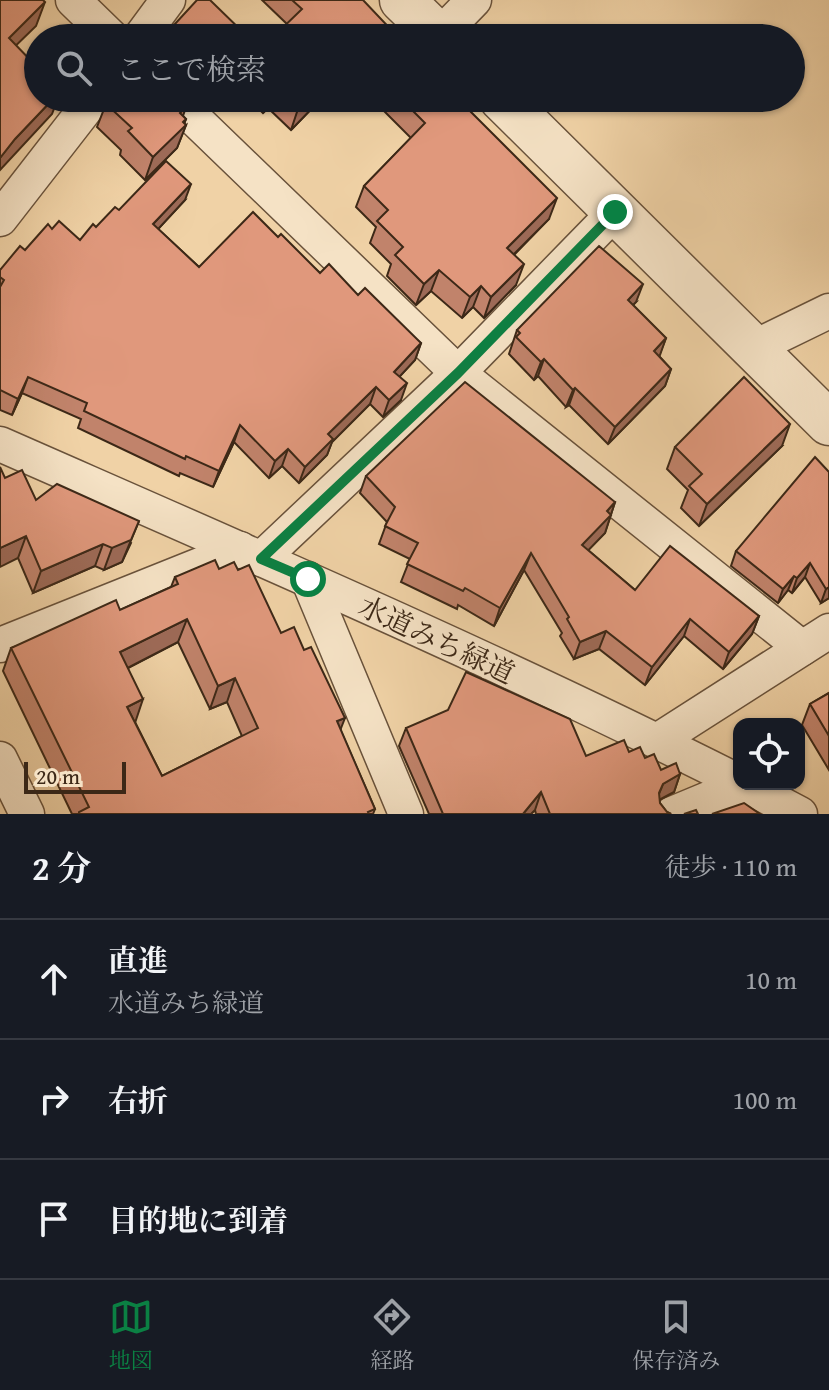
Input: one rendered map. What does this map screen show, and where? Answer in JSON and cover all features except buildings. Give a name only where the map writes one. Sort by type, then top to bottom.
[{"type":"street","points":[[73,0],[98,24]]},
{"type":"street","points":[[150,24],[168,0]]},
{"type":"street","points":[[402,0],[426,24]]},
{"type":"street","points":[[451,24],[474,0]]},
{"type":"street","points":[[0,219],[83,112]]},
{"type":"street","points":[[188,112],[458,373],[816,640],[657,741]]},
{"type":"street","points":[[515,112],[829,423]]},
{"type":"street","points":[[0,645],[251,554],[458,373],[615,212]]},
{"type":"street","points":[[753,348],[829,311]]},
{"type":"street","name":"水道みち緑道","points":[[0,444],[308,579],[733,779]]},
{"type":"street","points":[[308,579],[406,814]]},
{"type":"street","points":[[0,759],[27,814]]},
{"type":"street","points":[[672,814],[733,787]]},
{"type":"street","name":"水道みち緑道","points":[[755,790],[800,814]]},
{"type":"route","points":[[308,579],[261,559],[458,373],[615,212]]}]
